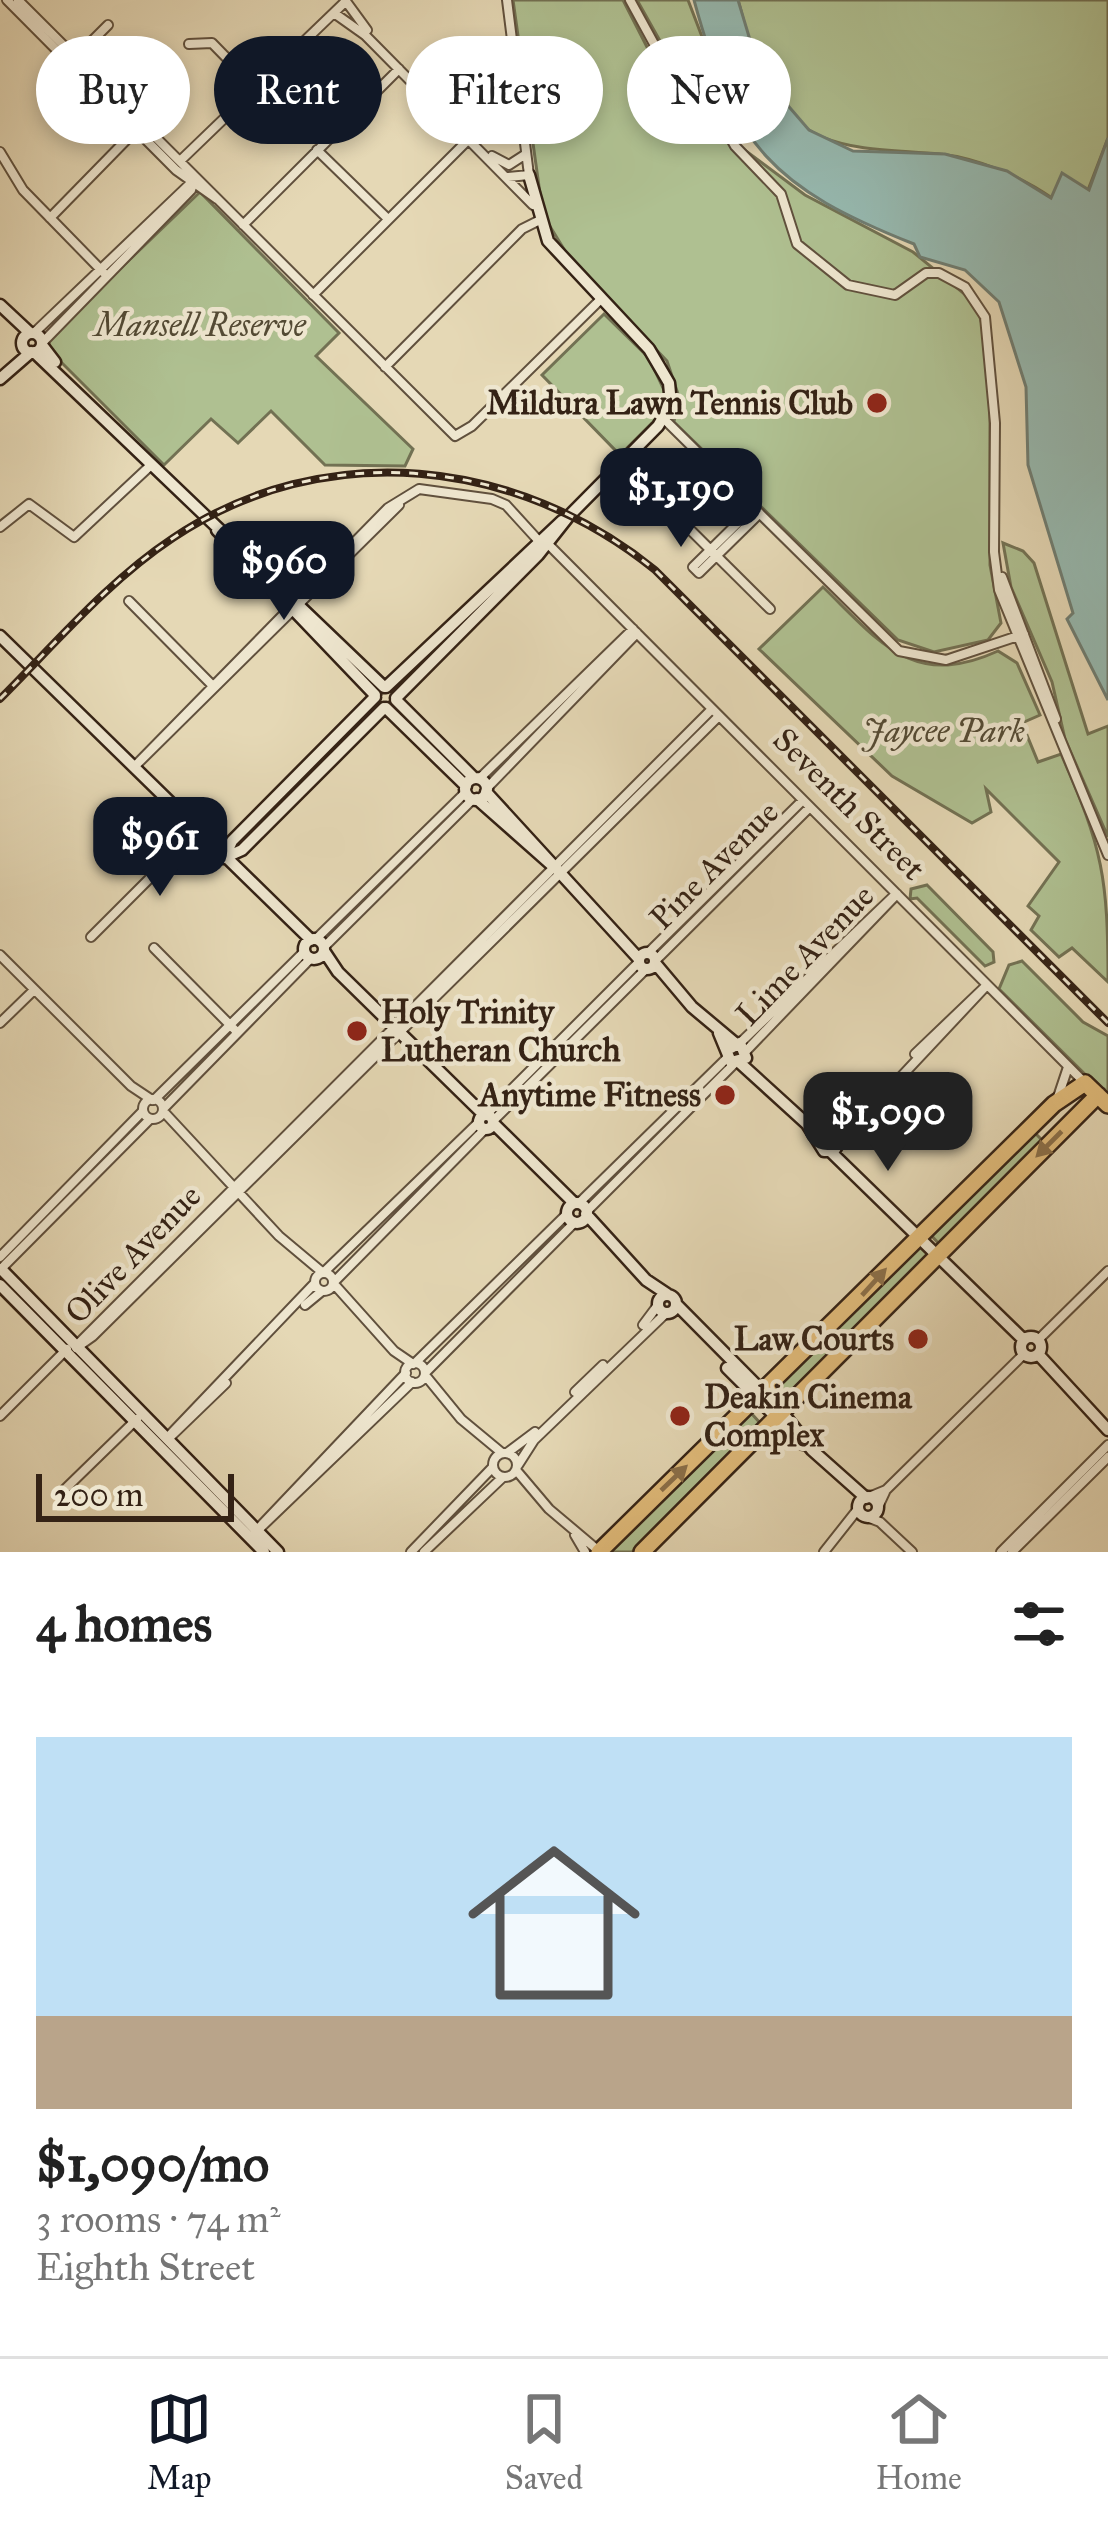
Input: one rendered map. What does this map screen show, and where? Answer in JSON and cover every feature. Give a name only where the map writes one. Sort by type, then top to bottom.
[{"type":"highway","name":"Seventh Street","points":[[1085,1083],[1103,1100]]},
{"type":"highway","points":[[600,1552],[918,1234],[1054,1104],[1085,1083]]},
{"type":"highway","points":[[642,1552],[1103,1100]]},
{"type":"street","points":[[7,0],[46,36]]},
{"type":"street","points":[[18,0],[50,36]]},
{"type":"street","points":[[331,752],[380,692],[439,645],[664,419],[671,397],[666,375],[649,349],[557,255],[538,221],[507,0]]},
{"type":"street","points":[[630,0],[682,95],[722,123],[735,146],[781,194],[797,244],[848,285],[895,295],[926,273],[946,275],[964,287],[988,330],[996,450],[994,553],[1007,614],[1053,699],[1060,736]]},
{"type":"street","points":[[342,3],[401,68]]},
{"type":"street","points":[[342,3],[406,73]]},
{"type":"street","points":[[310,36],[342,3]]},
{"type":"street","points":[[96,36],[107,25]]},
{"type":"street","points":[[243,225],[401,68]]},
{"type":"street","points":[[0,375],[103,272],[189,174],[200,147],[214,133]]},
{"type":"street","points":[[50,218],[125,144]]},
{"type":"street","points":[[156,144],[459,436],[600,300]]},
{"type":"street","points":[[313,295],[464,144]]},
{"type":"street","points":[[476,144],[533,205]]},
{"type":"street","points":[[478,144],[503,164],[516,163],[526,154]]},
{"type":"street","points":[[317,150],[388,219]]},
{"type":"street","points":[[0,152],[23,190],[103,272]]},
{"type":"street","points":[[506,177],[529,176]]},
{"type":"street","points":[[385,367],[522,229],[538,221]]},
{"type":"street","points":[[0,310],[149,465],[187,498]]},
{"type":"street","points":[[32,343],[650,959],[918,1234],[1034,1344],[1107,1424]]},
{"type":"street","points":[[664,419],[899,651],[946,660],[1020,635]]},
{"type":"street","points":[[622,462],[770,609]]},
{"type":"street","points":[[0,527],[29,504],[74,537],[149,465]]},
{"type":"street","name":"Seventh Street","points":[[295,607],[403,499],[423,489],[492,499],[521,520],[635,631],[1085,1083]]},
{"type":"street","points":[[714,552],[756,511]]},
{"type":"street","points":[[994,553],[1027,660],[1108,854]]},
{"type":"street","points":[[129,601],[214,687]]},
{"type":"street","points":[[134,767],[295,607]]},
{"type":"street","points":[[991,646],[1007,614]]},
{"type":"street","points":[[278,1552],[163,1442],[1,1267],[147,1114],[153,1100],[234,1029],[635,631]]},
{"type":"street","points":[[0,632],[912,1552]]},
{"type":"street","points":[[224,858],[232,841],[391,703],[439,645]]},
{"type":"street","points":[[991,646],[1012,650],[1027,660]]},
{"type":"street","points":[[380,692],[391,703]]},
{"type":"street","name":"Olive Avenue","points":[[0,1416],[234,1191],[716,712]]},
{"type":"street","name":"Pine Avenue","points":[[163,1442],[319,1277],[423,1184],[806,803]]},
{"type":"street","points":[[91,937],[197,831]]},
{"type":"street","name":"Lime Avenue","points":[[253,1533],[267,1527],[415,1373],[897,894]]},
{"type":"street","points":[[154,948],[234,1029]]},
{"type":"street","points":[[0,955],[131,1086],[163,1110],[178,1133],[319,1277],[334,1283],[344,1302]]},
{"type":"street","points":[[830,1142],[987,985]]},
{"type":"street","points":[[0,1023],[34,990]]},
{"type":"street","points":[[147,1114],[163,1110],[234,1029]]},
{"type":"street","points":[[1054,1104],[1067,1080],[1068,1065]]},
{"type":"street","points":[[131,1086],[147,1114],[178,1133]]},
{"type":"street","name":"Pine Avenue","points":[[323,1291],[423,1184]]},
{"type":"street","points":[[824,1552],[1108,1271]]},
{"type":"street","points":[[319,1277],[323,1291],[344,1302],[482,1440],[505,1453],[511,1472]]},
{"type":"street","points":[[0,1285],[71,1347]]},
{"type":"street","points":[[163,1442],[323,1291]]},
{"type":"street","points":[[411,1552],[493,1464],[525,1442],[666,1305]]},
{"type":"street","points":[[424,1552],[511,1472],[534,1440],[666,1305]]},
{"type":"street","points":[[61,1493],[139,1417]]},
{"type":"street","points":[[482,1440],[493,1464],[511,1472],[600,1552]]},
{"type":"street","points":[[1008,1550],[1101,1460],[1108,1445]]},
{"type":"street","points":[[878,1508],[886,1490]]},
{"type":"street","points":[[864,1508],[878,1508]]},
{"type":"street","points":[[878,1508],[893,1533]]},
{"type":"street","points":[[253,1533],[264,1552]]},
{"type":"street","points":[[575,1534],[585,1552]]},
{"type":"green space","points":[[513,0],[623,0],[641,36],[627,36],[627,144],[736,144],[805,195],[913,252],[967,296],[979,313],[986,340],[990,565],[1001,623],[988,640],[934,652],[898,640],[674,422],[678,394],[667,361],[570,259],[543,215],[533,144],[603,144],[603,36],[518,36]]},
{"type":"green space","points":[[637,0],[688,0],[702,36],[657,36]]},
{"type":"green space","points":[[738,0],[1108,0],[1108,138],[1088,190],[1062,175],[1052,198],[1013,176],[969,160],[836,142],[791,117],[791,36],[748,36]]},
{"type":"green space","name":"Mansell Reserve","points":[[200,192],[339,333],[316,356],[413,449],[405,466],[325,465],[271,411],[238,443],[211,419],[164,465],[49,350],[49,337]]},
{"type":"green space","points":[[604,314],[649,358],[665,392],[658,417],[620,455],[542,375]]},
{"type":"green space","points":[[1003,543],[1023,551],[1034,563],[1088,734],[1108,726],[1108,837],[1065,739],[1052,682],[1011,587]]},
{"type":"green space","name":"Jaycee Park","points":[[823,587],[881,641],[920,662],[968,662],[998,651],[1017,663],[1040,715],[1022,723],[1038,762],[1061,754],[1094,840],[1107,916],[1108,982],[1072,948],[1059,957],[1031,930],[1039,916],[1028,906],[1059,862],[986,789],[991,812],[972,823],[892,776],[759,649]]},
{"type":"green space","points":[[927,885],[993,952],[994,962],[985,966],[917,898],[910,899],[911,889]]},
{"type":"green space","points":[[1022,961],[1083,1022],[1108,1036],[1108,1097],[999,989],[1009,965]]},
{"type":"green space","points":[[1034,1132],[1044,1142],[940,1245],[930,1234]]},
{"type":"green space","points":[[918,1245],[930,1256],[786,1397],[776,1388]]},
{"type":"green space","points":[[751,1413],[761,1424],[632,1552],[610,1552]]},
{"type":"water","points":[[694,0],[738,0],[749,36],[705,36]]},
{"type":"water","points":[[791,109],[809,130],[853,151],[945,154],[1007,171],[1051,198],[1062,173],[1089,190],[1108,138],[1108,700],[1067,619],[1073,613],[1028,465],[1026,387],[999,302],[965,270],[920,257],[914,244],[826,203],[757,144],[791,144]]},
{"type":"railway","points":[[0,699],[126,574],[173,538],[232,505],[293,484],[356,474],[419,474],[482,484],[543,503],[601,532],[655,570],[1108,1023]]},
{"type":"place","name":"Mildura Lawn Tennis Club","points":[[877,403]]},
{"type":"place","name":"Holy Trinity Lutheran Church","points":[[357,1031]]},
{"type":"place","name":"Anytime Fitness","points":[[725,1095]]},
{"type":"place","name":"Law Courts","points":[[918,1339]]},
{"type":"place","name":"Deakin Cinema Complex","points":[[680,1416]]}]
